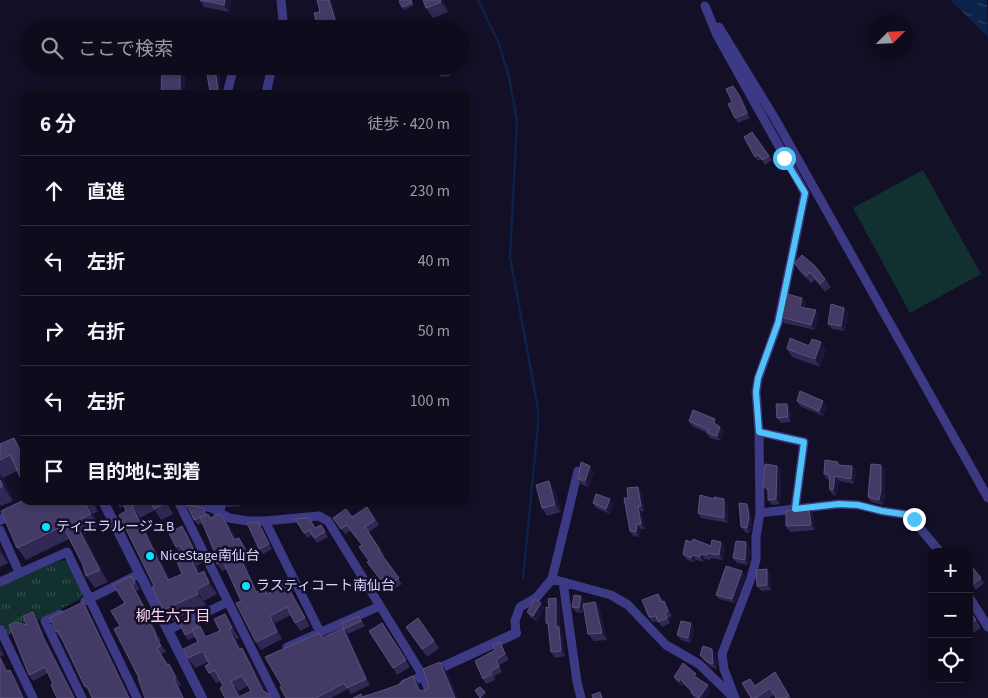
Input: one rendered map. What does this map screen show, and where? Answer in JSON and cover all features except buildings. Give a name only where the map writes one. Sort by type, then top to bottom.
[{"type":"street","points":[[281,0],[283,20]]},
{"type":"street","points":[[703,3],[717,35],[805,193],[778,323],[758,378],[756,392],[759,432],[760,513],[756,537],[756,560],[722,654],[724,668],[734,698]]},
{"type":"street","points":[[703,3],[774,117],[988,498]]},
{"type":"street","points":[[228,90],[232,75]]},
{"type":"street","points":[[266,90],[269,75]]},
{"type":"street","points":[[759,432],[804,442],[795,509]]},
{"type":"street","points":[[392,691],[516,633],[515,621],[520,607],[536,598],[552,579],[578,471]]},
{"type":"street","points":[[760,513],[839,504],[858,505],[909,515],[937,548]]},
{"type":"street","points":[[105,505],[202,698]]},
{"type":"street","points":[[180,505],[276,698]]},
{"type":"street","points":[[197,505],[212,508],[229,518],[248,521],[319,516],[328,521],[423,676],[432,698]]},
{"type":"street","points":[[219,512],[222,505]]},
{"type":"street","points":[[0,520],[25,509]]},
{"type":"street","points":[[265,521],[320,632]]},
{"type":"street","points":[[0,530],[19,572]]},
{"type":"street","points":[[0,582],[67,552],[138,698]]},
{"type":"street","points":[[80,603],[139,574]]},
{"type":"street","points":[[552,579],[610,594],[628,605],[666,645],[692,659],[734,698]]},
{"type":"street","points":[[563,582],[581,698]]},
{"type":"street","points":[[168,630],[228,602]]},
{"type":"street","points":[[973,603],[988,627]]},
{"type":"street","points":[[276,652],[380,606]]},
{"type":"street","points":[[72,608],[45,621],[82,698]]},
{"type":"street","points":[[0,629],[33,698]]},
{"type":"street","points":[[258,661],[267,657]]},
{"type":"green space","points":[[923,170],[981,274],[910,313],[853,208]]},
{"type":"green space","points":[[61,560],[67,561],[82,594],[80,599],[7,636],[0,622],[0,586]]},
{"type":"water","points":[[950,0],[987,0],[988,37]]},
{"type":"waterway","points":[[478,0],[499,44],[509,77],[517,120],[510,257],[538,409],[523,578]]},
{"type":"place","name":"ティエラルージュB","points":[[46,527]]},
{"type":"place","name":"NiceStage南仙台","points":[[150,556]]},
{"type":"place","name":"ラスティコート南仙台","points":[[246,586]]},
{"type":"district","name":"柳生六丁目","points":[[173,616]]},
{"type":"route","points":[[784,158],[805,193],[778,323],[758,378],[756,392],[759,432],[804,442],[795,509],[839,504],[858,505],[909,515],[914,519]]}]
